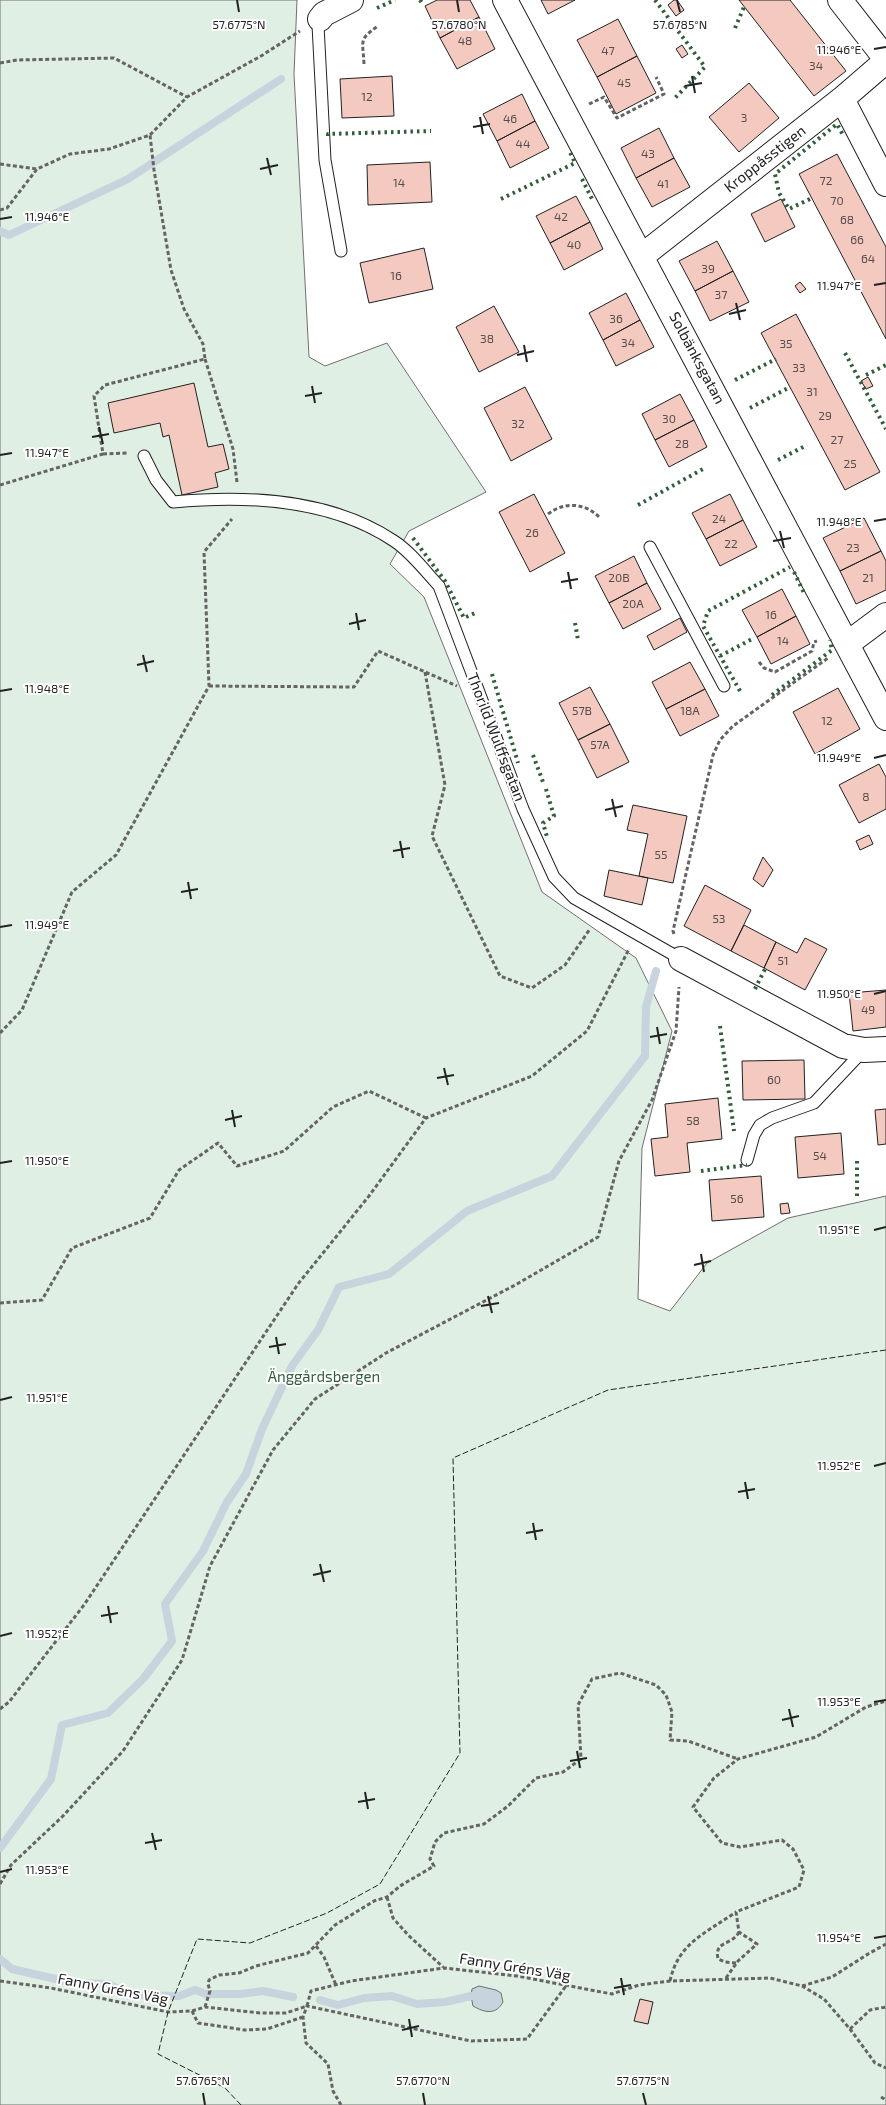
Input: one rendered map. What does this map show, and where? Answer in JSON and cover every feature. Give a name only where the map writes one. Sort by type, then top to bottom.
[{"type":"street","points":[[320,19],[324,14],[351,0]]},
{"type":"street","name":"Solbänksgatan","points":[[505,0],[886,718]]},
{"type":"street","points":[[840,0],[886,60]]},
{"type":"street","name":"Kroppåsstigen","points":[[642,256],[842,99],[886,60]]},
{"type":"street","points":[[842,99],[886,184]]},
{"type":"street","points":[[846,644],[886,616]]},
{"type":"street","name":"Thorild Wulffsgatan","points":[[681,959],[843,1046],[875,1050]]},
{"type":"lane","points":[[320,19],[318,25],[324,150],[341,251]]},
{"type":"lane","name":"Thorild Wulffsgatan","points":[[144,456],[156,480],[173,502],[212,498],[244,499],[314,508],[354,520],[394,541],[416,560],[439,586],[523,810],[554,877],[574,898],[681,959]]},
{"type":"lane","points":[[650,547],[724,686]]},
{"type":"lane","name":"Thorild Wulffsgatan","points":[[747,1160],[754,1135],[760,1126],[772,1118],[814,1103],[875,1050]]},
{"type":"path","points":[[0,210],[7,208],[37,169],[70,154],[109,149],[150,135],[187,97],[261,56],[320,19]]},
{"type":"path","points":[[364,64],[362,41],[364,36],[378,26]]},
{"type":"path","points":[[0,63],[17,60],[114,58],[187,97]]},
{"type":"path","points":[[586,106],[604,97],[617,118],[664,94],[656,76]]},
{"type":"path","points":[[0,1033],[22,1010],[72,892],[116,855],[209,686],[204,552],[244,499],[233,449],[203,344],[184,309],[171,270],[150,135]]},
{"type":"path","points":[[0,164],[37,169]]},
{"type":"path","points":[[103,454],[94,396],[105,385],[206,359]]},
{"type":"path","points":[[0,485],[103,454],[122,452],[144,456]]},
{"type":"path","points":[[548,514],[555,508],[565,505],[592,510],[600,518]]},
{"type":"path","points":[[759,662],[764,668],[775,672],[812,651],[814,642],[821,640]]},
{"type":"path","points":[[0,1884],[11,1865],[63,1816],[122,1751],[182,1660],[210,1566],[273,1450],[316,1399],[386,1353],[517,1284],[598,1237],[619,1161],[652,1100],[676,1031],[681,959],[673,931],[713,755],[720,740],[733,726],[846,644]]},
{"type":"path","points":[[209,686],[354,687],[378,651],[481,697]]},
{"type":"path","points":[[425,672],[446,785],[432,836],[500,976],[532,988],[565,965],[602,913]]},
{"type":"path","points":[[0,1709],[9,1702],[84,1605],[298,1284],[369,1196],[426,1118],[532,1076],[587,1031],[637,933]]},
{"type":"path","points":[[0,1303],[42,1300],[72,1248],[150,1218],[179,1170],[218,1143],[237,1166],[284,1152],[333,1107],[369,1092],[426,1118]]},
{"type":"path","points":[[206,2007],[210,1990],[209,1980],[219,1975],[239,1973],[256,1966],[308,1952],[335,1925],[374,1900],[387,1897],[400,1886],[434,1866],[430,1859],[431,1851],[435,1842],[444,1833],[484,1824],[508,1806],[536,1778],[563,1772],[581,1759],[578,1705],[592,1679],[620,1673],[656,1685],[666,1695],[672,1712],[670,1740],[688,1741],[738,1759]]},
{"type":"path","points":[[670,1981],[675,1962],[685,1947],[736,1912],[799,1887],[804,1870],[793,1849],[782,1840],[740,1847],[722,1844],[693,1807],[714,1778],[738,1759],[816,1737],[866,1707],[886,1701]]},
{"type":"path","points":[[387,1897],[394,1918],[408,1935],[444,1968]]},
{"type":"path","points":[[726,1979],[736,1963],[757,1944],[740,1932],[736,1912]]},
{"type":"path","points":[[736,1963],[718,1959],[717,1950],[719,1946],[736,1938],[740,1932]]},
{"type":"path","points":[[802,1986],[832,1977],[886,1944]]},
{"type":"path","points":[[316,1946],[324,1957],[336,1985]]},
{"type":"path","name":"Fanny Gréns Väg","points":[[0,1981],[51,1988],[168,2012],[192,2011],[206,2007],[260,2014],[286,2013],[307,2006],[311,1991],[336,1985],[444,1968],[517,1976],[612,1994],[639,1985],[670,1981],[770,1978],[802,1986],[824,1999],[850,2029],[875,2063],[886,2068]]},
{"type":"path","points":[[341,2105],[333,2091],[328,2064],[306,2043],[302,2017],[307,2006],[471,2041],[527,2039],[566,1986]]},
{"type":"path","points":[[850,2029],[870,2010],[886,2007]]},
{"type":"path","points":[[192,2011],[198,2023],[245,2030],[267,2029],[302,2017]]},
{"type":"path","points":[[881,2097],[886,2100]]},
{"type":"green space","name":"Änggårdsbergen","points":[[0,0],[297,0],[294,74],[309,357],[325,366],[387,343],[486,492],[409,531],[390,564],[424,597],[542,892],[636,958],[672,1031],[642,1148],[638,1299],[670,1311],[707,1263],[788,1218],[886,1196],[886,2105],[0,2105]]},
{"type":"shaded area","points":[[479,1986],[501,1993],[503,2002],[497,2009],[490,2012],[473,2006],[472,1989]]},
{"type":"building","points":[[437,0],[470,0],[479,17],[440,38],[425,6]]},
{"type":"building","points":[[541,0],[575,0],[548,14]]},
{"type":"building","points":[[677,0],[684,10],[676,16],[668,5]]},
{"type":"building","points":[[739,0],[790,0],[846,71],[814,96]]},
{"type":"building","points":[[479,17],[495,49],[457,69],[440,38]]},
{"type":"building","points":[[618,19],[637,56],[597,77],[577,40]]},
{"type":"building","points":[[682,45],[688,54],[682,58],[676,49]]},
{"type":"building","points":[[637,56],[656,93],[616,114],[597,77]]},
{"type":"building","points":[[392,76],[394,116],[342,118],[340,79]]},
{"type":"building","points":[[749,83],[779,118],[739,152],[709,117]]},
{"type":"building","points":[[522,94],[535,121],[497,141],[483,114]]},
{"type":"building","points":[[535,121],[549,148],[510,168],[497,141]]},
{"type":"building","points":[[659,128],[674,158],[636,178],[621,148]]},
{"type":"building","points":[[837,154],[886,247],[886,339],[799,174]]},
{"type":"building","points":[[674,158],[690,187],[652,207],[636,178]]},
{"type":"building","points":[[430,162],[432,202],[368,205],[367,165]]},
{"type":"building","points":[[576,196],[590,222],[550,243],[536,216]]},
{"type":"building","points":[[781,199],[795,227],[765,242],[751,214]]},
{"type":"building","points":[[590,222],[603,249],[564,270],[550,243]]},
{"type":"building","points":[[717,241],[733,271],[695,291],[679,261]]},
{"type":"building","points":[[424,248],[433,289],[369,303],[360,263]]},
{"type":"building","points":[[733,271],[749,302],[710,321],[695,291]]},
{"type":"building","points":[[800,282],[806,289],[800,293],[795,286]]},
{"type":"building","points":[[626,293],[640,320],[603,340],[589,313]]},
{"type":"building","points":[[494,306],[519,352],[479,372],[456,327]]},
{"type":"building","points":[[796,314],[880,472],[845,490],[761,333]]},
{"type":"building","points":[[640,320],[654,347],[616,366],[603,340]]},
{"type":"building","points":[[868,377],[873,386],[866,389],[861,381]]},
{"type":"building","points":[[194,383],[208,447],[223,444],[229,469],[215,473],[218,487],[182,495],[169,435],[163,437],[160,423],[114,433],[108,403]]},
{"type":"building","points":[[525,387],[552,439],[511,461],[484,408]]},
{"type":"building","points":[[680,394],[694,420],[655,440],[642,414]]},
{"type":"building","points":[[694,420],[707,447],[669,467],[655,440]]},
{"type":"building","points":[[534,494],[565,553],[530,572],[499,512]]},
{"type":"building","points":[[730,494],[743,520],[706,539],[692,513]]},
{"type":"building","points":[[864,518],[881,551],[840,571],[823,538]]},
{"type":"building","points":[[743,520],[757,547],[720,566],[706,539]]},
{"type":"building","points":[[881,551],[886,561],[886,590],[856,604],[840,571]]},
{"type":"building","points":[[634,556],[647,583],[609,603],[595,576]]},
{"type":"building","points":[[647,583],[661,609],[623,629],[609,603]]},
{"type":"building","points":[[782,589],[796,616],[757,637],[742,610]]},
{"type":"building","points":[[796,616],[810,644],[771,664],[757,637]]},
{"type":"building","points":[[680,618],[687,632],[654,650],[647,636]]},
{"type":"building","points":[[690,662],[705,689],[666,709],[652,682]]},
{"type":"building","points":[[590,687],[610,724],[578,740],[559,703]]},
{"type":"building","points":[[838,688],[860,729],[815,754],[793,712]]},
{"type":"building","points":[[705,689],[719,716],[680,736],[666,709]]},
{"type":"building","points":[[610,724],[629,762],[597,778],[578,740]]},
{"type":"building","points":[[879,764],[886,777],[886,809],[859,823],[839,785]]},
{"type":"building","points":[[633,805],[687,816],[673,883],[639,876],[648,834],[627,830]]},
{"type":"building","points":[[869,835],[873,844],[860,850],[856,841]]},
{"type":"building","points":[[763,857],[773,870],[763,887],[753,879]]},
{"type":"building","points":[[609,870],[648,878],[642,905],[604,896]]},
{"type":"building","points":[[705,885],[751,910],[731,951],[684,926]]},
{"type":"building","points":[[744,925],[776,942],[764,968],[731,951]]},
{"type":"building","points":[[805,938],[827,949],[805,990],[764,968],[776,942],[797,953]]},
{"type":"building","points":[[886,990],[886,1027],[853,1031],[849,993]]},
{"type":"building","points":[[804,1060],[805,1099],[743,1100],[742,1061]]},
{"type":"building","points":[[718,1098],[722,1139],[687,1143],[690,1172],[655,1176],[651,1139],[668,1137],[665,1104]]},
{"type":"building","points":[[886,1109],[886,1144],[878,1145],[875,1110]]},
{"type":"building","points":[[841,1133],[844,1174],[798,1178],[795,1137]]},
{"type":"building","points":[[761,1176],[764,1217],[712,1221],[709,1180]]},
{"type":"building","points":[[788,1203],[790,1213],[781,1214],[780,1204]]},
{"type":"building","points":[[640,1999],[653,2002],[648,2024],[634,2021]]},
{"type":"waterway","points":[[0,231],[9,235],[128,179],[281,79]]},
{"type":"waterway","points":[[0,1848],[51,1779],[62,1725],[108,1713],[143,1679],[172,1641],[165,1604],[203,1551],[227,1502],[246,1474],[262,1429],[292,1366],[318,1330],[339,1287],[389,1274],[467,1211],[552,1176],[645,1056],[646,1007],[656,971]]},
{"type":"waterway","points":[[0,1959],[12,1969],[73,1983],[109,1984],[129,1995],[179,1996],[195,1990],[206,1994],[240,1994],[263,1991],[293,1997]]},
{"type":"waterway","points":[[320,2000],[338,2005],[364,1998],[392,1996],[417,2004],[445,2002],[471,1996]]},
{"type":"hedge","points":[[377,8],[395,0]]},
{"type":"hedge","points":[[420,0],[423,4]]},
{"type":"hedge","points":[[655,0],[705,67],[675,98]]},
{"type":"hedge","points":[[735,28],[744,7]]},
{"type":"hedge","points":[[810,199],[789,209],[779,193],[775,174],[837,124],[843,135]]},
{"type":"hedge","points":[[328,136],[328,134],[431,131]]},
{"type":"hedge","points":[[501,199],[575,163],[569,150]]},
{"type":"hedge","points":[[582,179],[593,201]]},
{"type":"hedge","points":[[845,353],[886,429]]},
{"type":"hedge","points":[[735,380],[776,359]]},
{"type":"hedge","points":[[866,375],[886,365]]},
{"type":"hedge","points":[[750,408],[790,387]]},
{"type":"hedge","points":[[778,460],[807,445]]},
{"type":"hedge","points":[[638,505],[703,469]]},
{"type":"hedge","points":[[413,538],[445,581],[464,618],[475,613]]},
{"type":"hedge","points":[[740,691],[703,626],[708,611],[790,567]]},
{"type":"hedge","points":[[794,572],[804,593]]},
{"type":"hedge","points":[[575,623],[578,640]]},
{"type":"hedge","points":[[720,656],[754,638]]},
{"type":"hedge","points":[[772,695],[832,650],[830,640]]},
{"type":"hedge","points":[[492,674],[518,763]]},
{"type":"hedge","points":[[533,755],[543,782]]},
{"type":"hedge","points":[[546,789],[554,816],[543,823],[547,837]]},
{"type":"hedge","points":[[755,989],[765,969]]},
{"type":"hedge","points":[[720,1026],[734,1131]]},
{"type":"hedge","points":[[857,1158],[857,1196]]},
{"type":"hedge","points":[[701,1171],[747,1165]]},
{"type":"fence","points":[[241,2105],[225,2088],[158,2054],[168,2012],[197,1939],[250,1943],[327,1913],[380,1884],[460,1753],[453,1458],[608,1390],[886,1350]]}]
